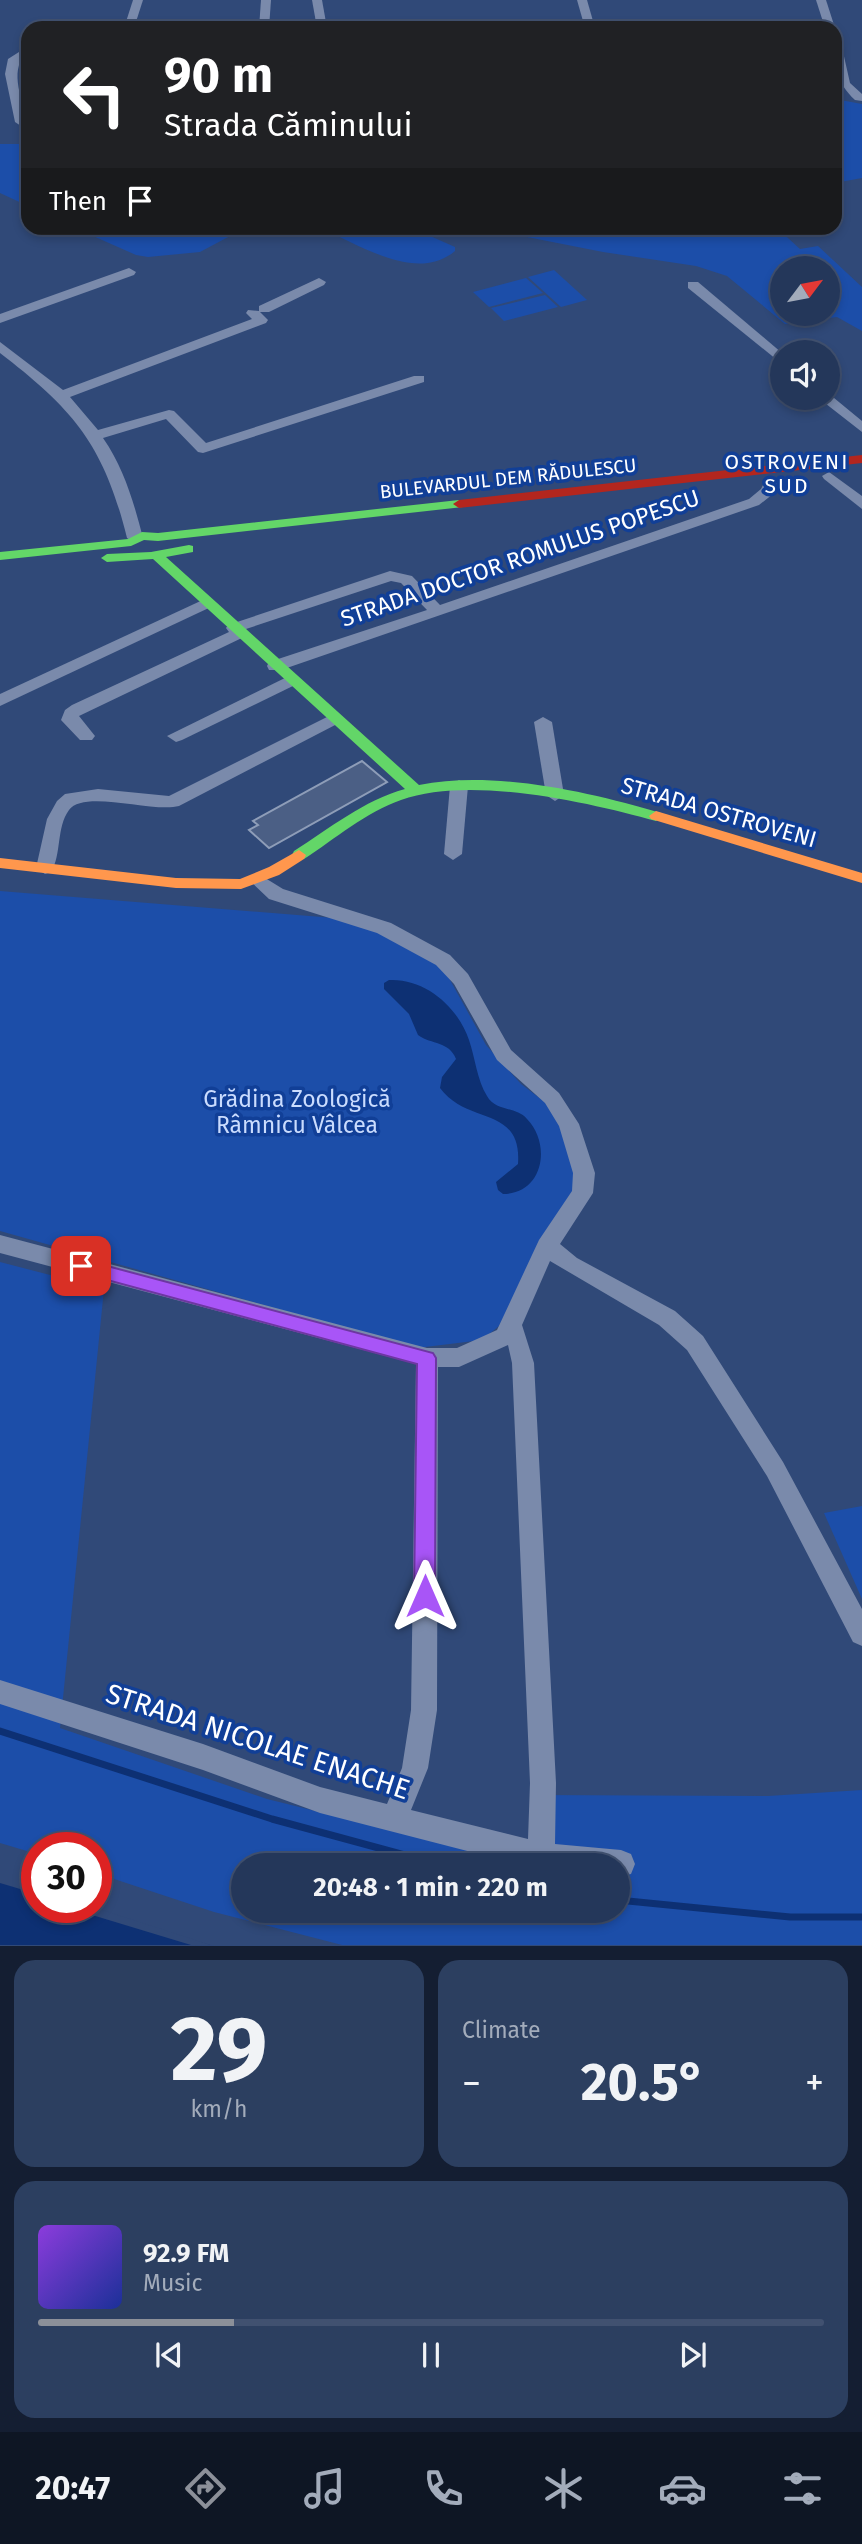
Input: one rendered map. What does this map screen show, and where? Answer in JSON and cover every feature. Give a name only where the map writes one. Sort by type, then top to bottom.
[{"type":"main road","name":"BULEVARDUL DEM RĂDULESCU","points":[[0,556],[146,545],[862,459]]},
{"type":"main road","name":"BULEVARDUL DEM RĂDULESCU","points":[[0,570],[146,545],[200,548],[862,472]]},
{"type":"main road","points":[[146,545],[333,719],[415,790]]},
{"type":"main road","points":[[186,583],[185,565],[200,548]]},
{"type":"main road","name":"STRADA OSTROVENI","points":[[0,863],[199,885],[232,885],[257,879],[378,805],[415,790],[459,786],[555,795],[640,809],[862,878]]},
{"type":"street","points":[[131,21],[138,0]]},
{"type":"street","points":[[265,21],[267,0]]},
{"type":"street","points":[[317,0],[321,21]]},
{"type":"street","points":[[582,0],[588,21]]},
{"type":"street","points":[[821,0],[828,21]]},
{"type":"street","points":[[6,50],[21,55]]},
{"type":"street","points":[[20,122],[11,74],[14,59],[21,57]]},
{"type":"street","points":[[842,71],[845,83],[860,99]]},
{"type":"street","points":[[842,96],[860,99]]},
{"type":"street","points":[[0,319],[129,272]]},
{"type":"street","points":[[63,395],[261,320],[258,311],[319,282]]},
{"type":"street","points":[[693,285],[770,350]]},
{"type":"street","points":[[0,346],[63,395],[97,435],[113,464],[132,521],[146,545]]},
{"type":"street","points":[[97,435],[169,414],[203,449],[419,379]]},
{"type":"street","points":[[840,409],[862,428]]},
{"type":"street","points":[[829,476],[862,503]]},
{"type":"street","name":"STRADA DOCTOR ROMULUS POPESCU","points":[[275,666],[754,502],[768,491],[771,482]]},
{"type":"street","points":[[86,736],[70,720],[71,714],[78,709],[237,631],[390,576],[406,579],[436,610]]},
{"type":"street","points":[[0,701],[207,603]]},
{"type":"street","points":[[176,736],[291,680]]},
{"type":"street","points":[[45,868],[62,807],[69,799],[88,794],[149,804],[173,802],[333,719]]},
{"type":"street","points":[[543,723],[555,795]]},
{"type":"street","points":[[453,854],[459,786]]},
{"type":"street","points":[[0,1244],[427,1358],[459,1356],[509,1332],[519,1303],[547,1246],[582,1193],[584,1173],[579,1152],[561,1109],[503,1055],[461,979],[443,960],[384,928],[276,894],[257,879]]},
{"type":"street","points":[[547,1246],[569,1264],[667,1318],[695,1343],[775,1469],[862,1634]]},
{"type":"street","points":[[509,1332],[520,1347],[523,1363],[543,1783],[541,1853]]},
{"type":"street","points":[[394,1819],[415,1769],[424,1710],[427,1358]]},
{"type":"street","name":"STRADA NICOLAE ENACHE","points":[[0,1692],[203,1757],[320,1800],[529,1853]]},
{"type":"green space","points":[[842,100],[862,104],[862,178],[842,182]]},
{"type":"green space","points":[[0,144],[21,144],[21,203],[0,193]]},
{"type":"green space","points":[[91,235],[232,235],[200,252],[148,257],[136,255]]},
{"type":"green space","points":[[334,235],[428,235],[455,247],[455,251],[440,260],[423,263],[405,262],[369,251]]},
{"type":"green space","points":[[517,235],[785,235],[800,249],[818,246],[829,256],[770,256],[770,312],[727,276],[696,266],[603,252]]},
{"type":"green space","points":[[840,266],[862,287],[862,331],[840,319]]},
{"type":"green space","points":[[554,270],[587,300],[561,307],[528,277]]},
{"type":"green space","points":[[526,278],[543,293],[489,307],[473,292]]},
{"type":"green space","points":[[545,295],[558,307],[504,321],[491,308]]},
{"type":"green space","name":"Grădina Zoologică Râmnicu Vâlcea","points":[[0,891],[334,918],[388,935],[444,969],[486,1045],[521,1084],[554,1109],[579,1180],[499,1326],[482,1340],[417,1348],[0,1231]]},
{"type":"green space","points":[[0,1262],[104,1289],[60,1728],[267,1799],[485,1853],[231,1853],[231,1916],[112,1878],[112,1832],[21,1832],[21,1849],[0,1843]]},
{"type":"green space","points":[[862,1506],[862,1599],[824,1513]]},
{"type":"green space","points":[[862,1790],[862,1945],[342,1945],[257,1923],[630,1923],[630,1853],[533,1853],[530,1795],[768,1796]]},
{"type":"shaded area","points":[[389,980],[427,989],[448,1006],[464,1028],[487,1096],[496,1105],[522,1115],[535,1130],[541,1154],[535,1177],[527,1186],[517,1192],[503,1194],[498,1190],[496,1182],[518,1164],[517,1145],[511,1133],[502,1124],[452,1100],[440,1088],[442,1077],[456,1059],[445,1046],[418,1035],[409,1014],[384,989],[384,983]]},
{"type":"shaded area","points":[[0,1883],[21,1889],[21,1923],[112,1923],[112,1916],[210,1945],[0,1945]]},
{"type":"pier","points":[[112,1913],[214,1946],[191,1945],[112,1921]]},
{"type":"building","points":[[362,761],[387,782],[269,848],[249,830],[258,825],[253,821]]},
{"type":"waterway","points":[[0,1731],[272,1819],[397,1853]]},
{"type":"waterway","points":[[630,1901],[790,1917],[862,1917]]},
{"type":"traffic: fast","points":[[0,556],[131,542],[142,536],[158,537],[459,504]]},
{"type":"traffic: fast","points":[[107,558],[151,556],[189,549]]},
{"type":"traffic: fast","points":[[156,555],[415,790]]},
{"type":"traffic: fast","points":[[299,855],[384,802],[422,789],[454,786],[526,790],[598,801],[656,816]]},
{"type":"traffic: slow","points":[[656,816],[862,878]]},
{"type":"traffic: slow","points":[[0,863],[176,883],[241,884],[274,871],[299,855]]},
{"type":"traffic: jam","points":[[459,504],[862,459]]},
{"type":"district","name":"OSTROVENI SUD","points":[[787,474]]},
{"type":"route","points":[[81,1266],[427,1358],[425,1596]]}]
